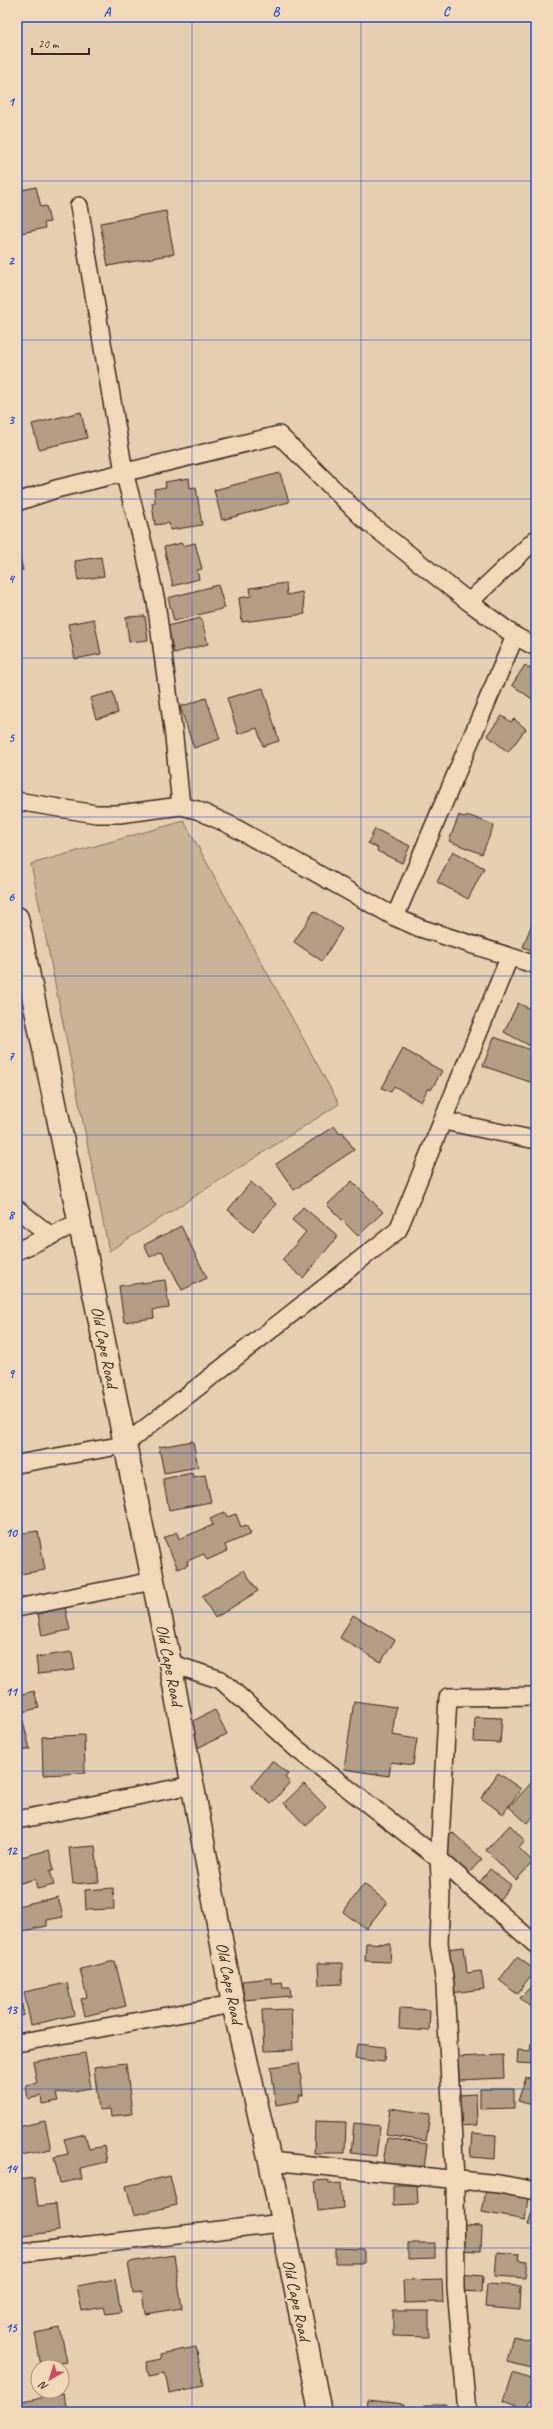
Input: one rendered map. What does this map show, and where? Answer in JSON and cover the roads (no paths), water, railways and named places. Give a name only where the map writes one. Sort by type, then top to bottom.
[{"type":"street","points":[[79,206],[124,472],[144,548],[156,602],[167,679],[181,806]]},
{"type":"street","points":[[17,502],[56,489],[279,435],[364,519],[469,602],[515,636],[536,647]]},
{"type":"street","points":[[469,602],[536,539]]},
{"type":"street","points":[[395,917],[515,636]]},
{"type":"street","points":[[17,801],[96,814],[119,814],[181,806],[230,825],[395,917],[420,928],[509,958],[536,965]]},
{"type":"street","name":"Old Cape Road","points":[[17,918],[80,1222],[124,1445],[170,1663],[233,2004],[270,2161],[281,2223],[320,2412]]},
{"type":"street","points":[[17,1464],[124,1445],[398,1230],[444,1121],[509,958]]},
{"type":"street","points":[[444,1121],[536,1140]]},
{"type":"street","points":[[17,1209],[51,1236]]},
{"type":"street","points":[[17,1251],[80,1222]]},
{"type":"street","points":[[17,1608],[153,1582]]},
{"type":"street","points":[[170,1663],[221,1680],[297,1749],[439,1859],[536,1945]]},
{"type":"street","points":[[467,2412],[456,2288],[455,2180],[445,1985],[439,1943],[441,1894],[439,1859],[448,1697],[536,1696]]},
{"type":"street","points":[[17,1820],[192,1785]]},
{"type":"street","points":[[17,2043],[233,2004]]},
{"type":"street","points":[[270,2161],[455,2180],[536,2191]]},
{"type":"street","points":[[21,2254],[281,2223]]}]
